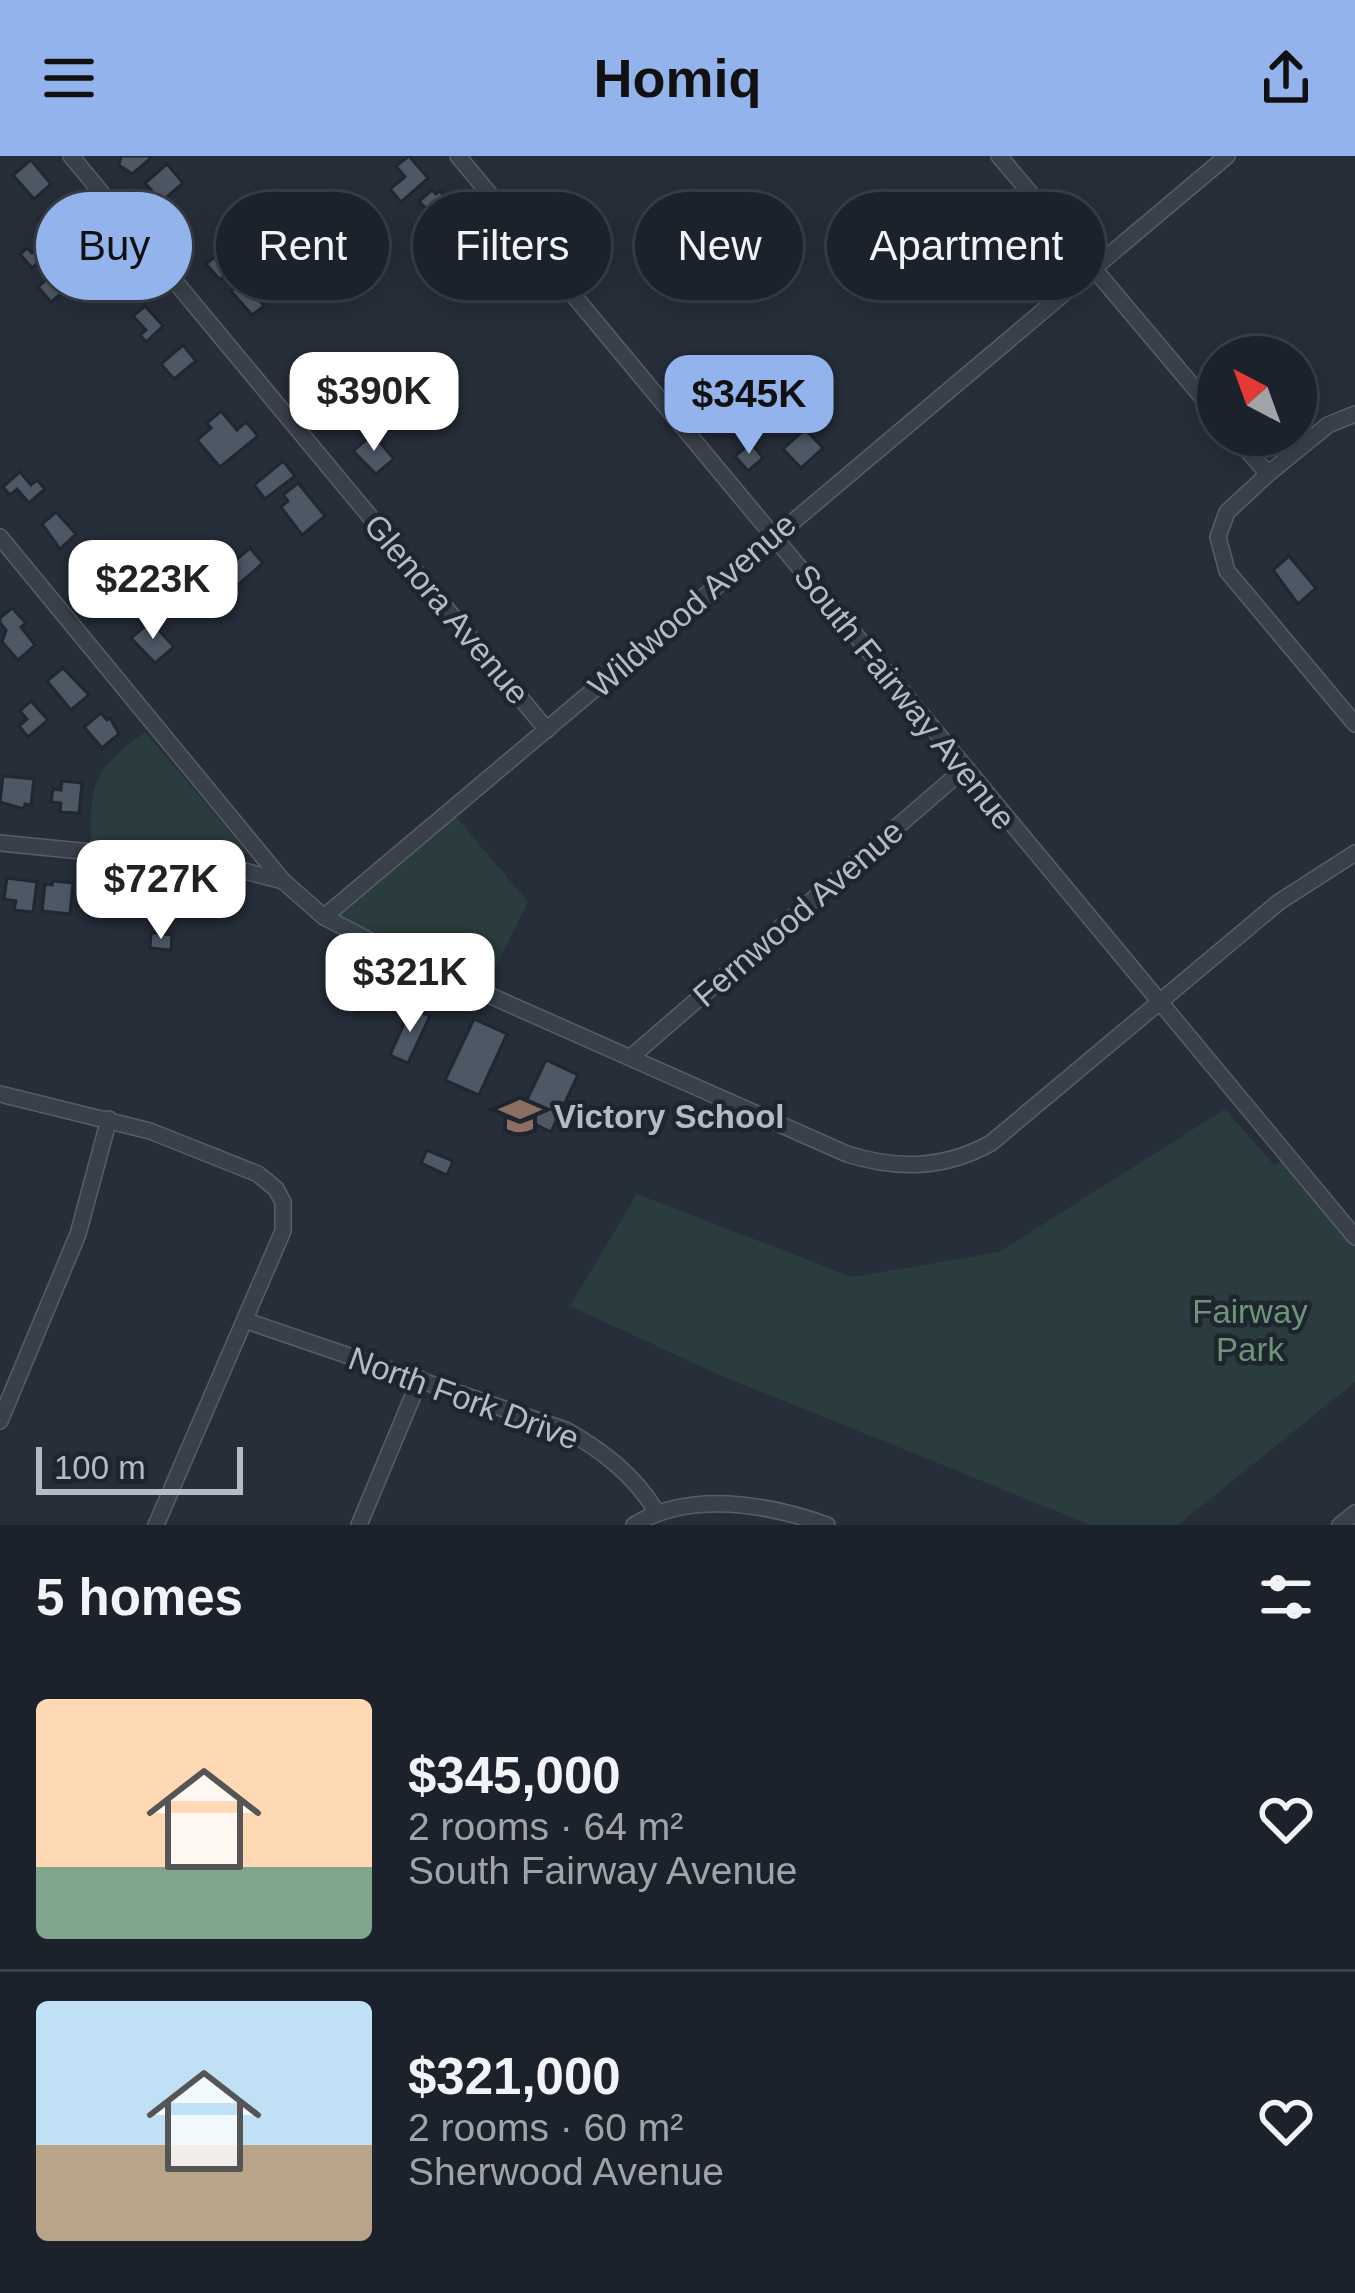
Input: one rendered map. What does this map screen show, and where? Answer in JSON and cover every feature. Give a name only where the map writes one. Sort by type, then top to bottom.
[{"type":"street","name":"Glenora Avenue","points":[[71,156],[547,730]]},
{"type":"street","name":"South Fairway Avenue","points":[[458,156],[1355,1237]]},
{"type":"street","points":[[999,156],[1029,192]]},
{"type":"street","name":"Wildwood Avenue","points":[[1105,257],[1227,156]]},
{"type":"street","points":[[1105,283],[1197,391]]},
{"type":"street","name":"Wildwood Avenue","points":[[324,917],[1054,300]]},
{"type":"street","points":[[1355,414],[1328,424],[1227,512],[1218,550],[1222,563],[1355,724]]},
{"type":"street","points":[[1252,456],[1268,474]]},
{"type":"street","points":[[0,537],[283,880],[324,917],[394,953],[847,1154],[893,1165],[954,1160],[991,1143],[1279,902],[1355,853]]},
{"type":"street","name":"Fernwood Avenue","points":[[632,1057],[964,769]]},
{"type":"street","points":[[0,843],[221,865],[283,880]]},
{"type":"street","points":[[0,1094],[150,1131],[258,1174],[283,1202],[284,1231],[156,1525]]},
{"type":"street","points":[[0,1420],[67,1266],[109,1119]]},
{"type":"street","name":"North Fork Drive","points":[[247,1321],[566,1430],[610,1458],[633,1479],[656,1511]]},
{"type":"street","points":[[359,1525],[420,1379]]},
{"type":"street","points":[[634,1525],[656,1511],[707,1504],[745,1506],[827,1525]]},
{"type":"street","points":[[1340,1525],[1355,1513]]},
{"type":"green space","points":[[145,732],[248,853],[91,847],[97,780]]},
{"type":"green space","points":[[451,811],[528,902],[483,993],[324,917]]},
{"type":"green space","name":"Fairway Park","points":[[1225,1109],[1275,1166],[1288,1155],[1355,1236],[1355,1382],[1178,1525],[1091,1525],[724,1377],[570,1306],[637,1194],[852,1277],[999,1252]]},
{"type":"building","points":[[121,156],[151,158],[132,174],[119,165]]},
{"type":"building","points":[[409,156],[428,178],[401,202],[390,189],[405,177],[396,166]]},
{"type":"building","points":[[31,160],[51,184],[36,192],[34,199],[13,175]]},
{"type":"building","points":[[167,164],[183,183],[173,192],[153,192],[145,183]]},
{"type":"building","points":[[27,248],[32,253],[36,250],[32,268],[20,254]]},
{"type":"building","points":[[216,256],[216,275],[206,264]]},
{"type":"building","points":[[239,300],[259,300],[264,306],[252,315]]},
{"type":"building","points":[[145,306],[163,326],[146,342],[140,335],[146,330],[133,316]]},
{"type":"building","points":[[183,345],[196,361],[174,379],[161,364]]},
{"type":"building","points":[[315,357],[329,374],[310,390],[296,379],[300,376],[296,372]]},
{"type":"building","points":[[337,383],[362,412],[348,423],[320,397]]},
{"type":"building","points":[[221,411],[237,430],[246,422],[258,436],[220,467],[197,440]]},
{"type":"building","points":[[805,429],[823,448],[801,468],[783,449]]},
{"type":"building","points":[[373,434],[394,459],[376,474],[353,451]]},
{"type":"building","points":[[751,443],[763,458],[748,471],[735,456]]},
{"type":"building","points":[[283,461],[295,476],[265,499],[254,485]]},
{"type":"building","points":[[20,472],[31,485],[37,480],[45,489],[29,503],[17,489],[10,495],[3,487]]},
{"type":"building","points":[[298,483],[325,516],[302,535],[281,507],[288,501],[283,495]]},
{"type":"building","points":[[56,512],[76,534],[60,549],[42,524]]},
{"type":"building","points":[[250,548],[263,563],[238,585],[225,569]]},
{"type":"building","points":[[1289,556],[1316,588],[1298,604],[1273,570]]},
{"type":"building","points":[[114,582],[133,603],[120,614],[97,597]]},
{"type":"building","points":[[12,608],[26,623],[21,627],[35,645],[18,660],[2,642],[6,630],[0,618]]},
{"type":"building","points":[[151,621],[174,647],[155,663],[131,638]]},
{"type":"building","points":[[63,668],[89,695],[71,710],[47,681]]},
{"type":"building","points":[[31,701],[48,720],[28,737],[19,726],[27,719],[20,711]]},
{"type":"building","points":[[101,713],[119,734],[102,748],[84,727]]},
{"type":"building","points":[[3,776],[34,779],[31,805],[25,804],[24,809],[0,802]]},
{"type":"building","points":[[62,781],[82,783],[79,813],[60,812],[61,803],[51,802],[53,789],[61,790]]},
{"type":"building","points":[[7,878],[37,882],[33,912],[14,910],[16,901],[4,899]]},
{"type":"building","points":[[73,883],[70,914],[42,911],[45,884]]},
{"type":"building","points":[[151,933],[172,935],[171,950],[150,948]]},
{"type":"building","points":[[343,971],[372,985],[359,1013],[329,999]]},
{"type":"building","points":[[401,980],[416,987],[406,1007],[392,1000]]},
{"type":"building","points":[[411,1008],[430,1016],[408,1063],[390,1055]]},
{"type":"building","points":[[474,1019],[507,1034],[479,1095],[445,1080]]},
{"type":"building","points":[[546,1060],[578,1075],[551,1132],[519,1116]]},
{"type":"building","points":[[427,1150],[453,1161],[447,1175],[421,1163]]},
{"type":"place","name":"Victory School","points":[[520,1116]]}]
